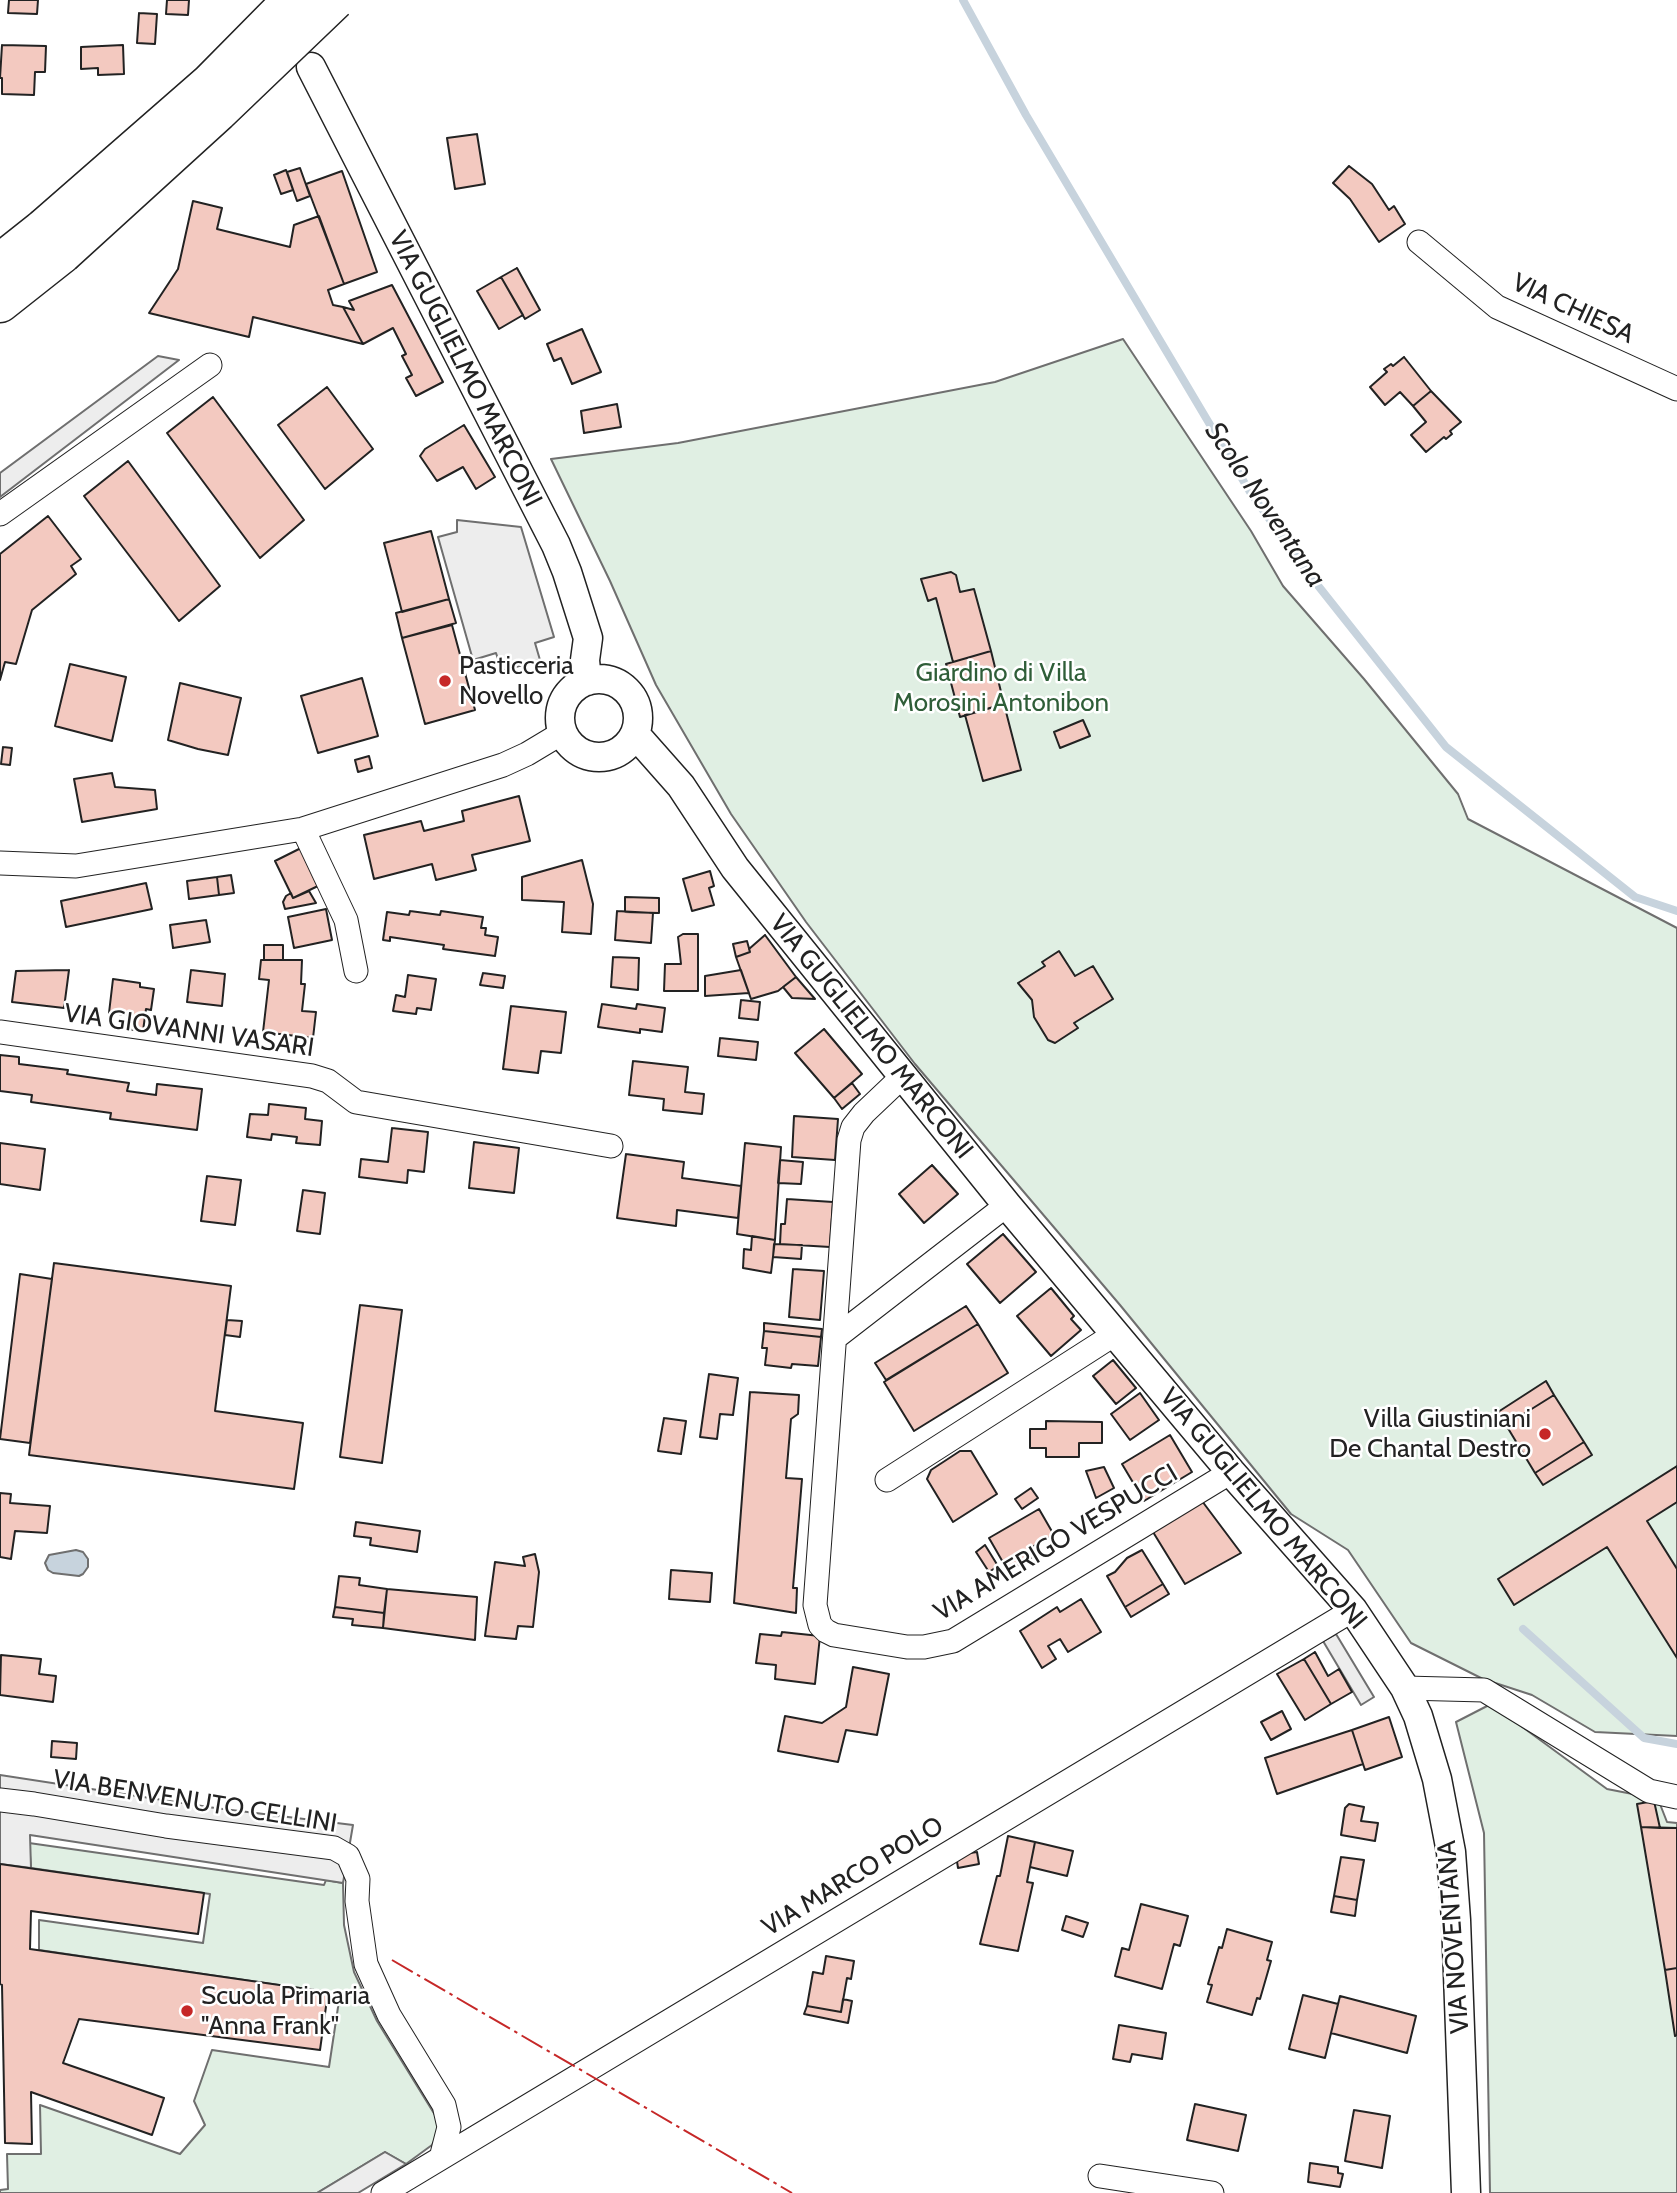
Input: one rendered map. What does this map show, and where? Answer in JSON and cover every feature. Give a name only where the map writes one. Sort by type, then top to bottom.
[{"type":"highway","points":[[0,303],[53,241],[292,0]]},
{"type":"highway","points":[[0,263],[53,241],[227,103],[335,0]]},
{"type":"street","name":"VIA GUGLIELMO MARCONI","points":[[310,66],[556,545],[588,638],[585,660],[587,681]]},
{"type":"street","name":"VIA CHIESA","points":[[1419,242],[1497,307],[1677,389]]},
{"type":"street","points":[[0,514],[210,365]]},
{"type":"street","points":[[587,681],[612,681],[624,688],[637,709],[635,734],[628,745],[605,757],[592,757],[579,752],[569,744],[562,733],[561,707],[576,686],[587,681]]},
{"type":"street","points":[[0,863],[76,866],[303,829],[503,765],[562,733]]},
{"type":"street","name":"VIA GUGLIELMO MARCONI","points":[[635,734],[681,786],[735,868],[1007,1205],[1231,1472],[1353,1610],[1405,1688]]},
{"type":"street","points":[[303,829],[346,920],[356,971]]},
{"type":"street","name":"VIA GIOVANNI VASARI","points":[[0,1032],[312,1076],[328,1082],[356,1102],[611,1146]]},
{"type":"street","name":"VIA AMERIGO VESPUCCI","points":[[903,1076],[864,1113],[853,1127],[849,1140],[815,1605],[820,1625],[834,1635],[907,1647],[953,1641],[1231,1472]]},
{"type":"street","points":[[835,1338],[1007,1205]]},
{"type":"street","points":[[887,1480],[1115,1334]]},
{"type":"street","name":"VIA MARCO POLO","points":[[383,2193],[1353,1610]]},
{"type":"street","points":[[1405,1688],[1484,1690],[1649,1791],[1677,1797]]},
{"type":"street","name":"VIA NOVENTANA","points":[[1405,1688],[1418,1716],[1437,1779],[1451,1852],[1466,2193]]},
{"type":"street","name":"VIA BENVENUTO CELLINI","points":[[0,1800],[166,1826],[334,1848],[348,1856],[358,1879],[358,1911],[366,1964],[389,2015],[444,2105],[449,2127],[441,2158]]},
{"type":"street","points":[[1100,2176],[1212,2193]]},
{"type":"green space","name":"Giardino di Villa Morosini Antonibon","points":[[1123,339],[1251,531],[1283,586],[1364,679],[1458,794],[1468,819],[1677,928],[1677,1736],[1595,1732],[1532,1695],[1483,1679],[1411,1643],[1348,1550],[1291,1514],[1120,1305],[915,1064],[806,922],[731,814],[656,685],[610,581],[551,459],[678,443],[995,382]]},
{"type":"green space","points":[[1491,1704],[1607,1789],[1658,1799],[1667,1822],[1677,1823],[1677,2193],[1490,2193],[1484,1833],[1456,1722]]},
{"type":"green space","points":[[29,1843],[324,1885],[326,1880],[343,1883],[344,1925],[354,1972],[377,2021],[435,2115],[437,2136],[432,2145],[406,2164],[385,2152],[317,2193],[0,2193],[0,2190],[8,2189],[7,2154],[41,2154],[40,2105],[180,2154],[205,2125],[194,2101],[212,2050],[329,2067],[340,1994],[39,1950],[39,1920],[203,1943],[210,1894],[31,1868]]},
{"type":"shaded area","points":[[158,356],[179,360],[0,497],[0,473]]},
{"type":"shaded area","points":[[457,520],[521,527],[554,637],[535,643],[540,660],[502,671],[496,653],[473,660],[438,537],[457,532]]},
{"type":"shaded area","points":[[76,1550],[83,1552],[88,1559],[88,1567],[83,1574],[79,1576],[48,1570],[45,1563],[49,1555]]},
{"type":"shaded area","points":[[1336,1634],[1374,1697],[1361,1705],[1323,1641]]},
{"type":"shaded area","points":[[0,1775],[215,1808],[353,1825],[343,1883],[30,1835],[31,1868],[0,1864]]},
{"type":"shaded area","points":[[385,2152],[406,2164],[358,2193],[317,2193]]},
{"type":"building","points":[[9,0],[38,0],[37,14],[8,13]]},
{"type":"building","points":[[167,0],[189,0],[188,15],[166,14]]},
{"type":"building","points":[[139,13],[157,14],[155,44],[137,43]]},
{"type":"building","points":[[2,45],[46,46],[45,72],[35,72],[34,95],[2,94]]},
{"type":"building","points":[[123,45],[124,74],[98,75],[98,68],[81,69],[81,47]]},
{"type":"building","points":[[477,134],[485,184],[455,189],[447,138]]},
{"type":"building","points":[[1349,166],[1372,184],[1389,210],[1394,206],[1405,224],[1379,242],[1350,199],[1333,183]]},
{"type":"building","points":[[300,168],[310,196],[297,201],[287,172]]},
{"type":"building","points":[[286,170],[293,190],[281,194],[274,175]]},
{"type":"building","points":[[342,171],[377,272],[344,284],[306,184]]},
{"type":"building","points":[[193,201],[222,208],[217,229],[290,247],[294,225],[319,216],[344,284],[328,290],[333,305],[343,307],[363,344],[253,317],[249,337],[149,313],[178,269]]},
{"type":"building","points":[[517,268],[540,310],[525,319],[501,277]]},
{"type":"building","points":[[501,277],[523,315],[499,329],[477,291]]},
{"type":"building","points":[[392,285],[443,382],[416,396],[406,378],[412,375],[402,356],[406,354],[393,328],[363,344],[343,307],[354,310],[349,301]]},
{"type":"building","points":[[582,329],[601,372],[572,384],[561,358],[554,361],[547,344]]},
{"type":"building","points":[[1404,357],[1431,391],[1413,406],[1400,392],[1385,405],[1370,387],[1387,372],[1384,369]]},
{"type":"building","points":[[327,387],[373,449],[325,489],[278,425]]},
{"type":"building","points":[[1431,391],[1461,422],[1450,431],[1452,434],[1426,452],[1411,435],[1426,422],[1413,406]]},
{"type":"building","points":[[213,397],[304,520],[260,558],[167,433]]},
{"type":"building","points":[[617,404],[621,427],[584,433],[581,411]]},
{"type":"building","points":[[464,425],[495,477],[476,489],[463,467],[437,481],[420,456],[425,449]]},
{"type":"building","points":[[128,461],[220,586],[179,621],[84,496]]},
{"type":"building","points":[[48,516],[81,559],[71,566],[76,574],[32,610],[16,664],[5,662],[0,680],[0,554]]},
{"type":"building","points":[[431,531],[449,599],[402,612],[384,543]]},
{"type":"building","points":[[951,572],[956,575],[960,592],[974,589],[991,651],[953,662],[936,598],[928,601],[921,579]]},
{"type":"building","points":[[449,599],[456,623],[402,638],[396,613]]},
{"type":"building","points":[[452,625],[475,710],[425,724],[402,638]]},
{"type":"building","points":[[991,651],[1004,704],[960,717],[946,664]]},
{"type":"building","points":[[70,664],[126,677],[112,741],[55,726]]},
{"type":"building","points":[[362,678],[378,736],[318,753],[301,696]]},
{"type":"building","points":[[180,683],[241,698],[228,755],[168,740]]},
{"type":"building","points":[[1004,704],[1021,770],[983,781],[965,715]]},
{"type":"building","points":[[1083,720],[1090,736],[1060,748],[1054,732]]},
{"type":"building","points":[[3,747],[12,748],[10,765],[1,764]]},
{"type":"building","points":[[369,756],[372,768],[358,772],[355,760]]},
{"type":"building","points":[[112,773],[115,787],[155,790],[157,809],[82,822],[74,779]]},
{"type":"building","points":[[519,796],[530,841],[472,855],[476,870],[436,880],[432,864],[374,879],[364,835],[421,821],[424,831],[464,821],[462,811]]},
{"type":"building","points":[[301,848],[320,885],[293,898],[275,861]]},
{"type":"building","points":[[582,860],[593,904],[591,934],[562,932],[564,902],[522,900],[522,877]]},
{"type":"building","points":[[710,871],[714,886],[709,888],[714,905],[692,911],[683,879]]},
{"type":"building","points":[[231,875],[234,893],[219,895],[217,877]]},
{"type":"building","points":[[217,877],[219,895],[189,899],[187,881]]},
{"type":"building","points":[[146,883],[152,909],[66,927],[61,901]]},
{"type":"building","points":[[309,891],[316,903],[285,909],[283,902],[286,896],[291,893],[293,898]]},
{"type":"building","points":[[625,897],[659,898],[659,913],[625,912]]},
{"type":"building","points":[[326,909],[332,940],[294,948],[288,917]]},
{"type":"building","points":[[410,911],[440,915],[441,911],[483,917],[481,928],[486,928],[485,935],[498,937],[495,956],[443,949],[444,945],[390,937],[390,941],[383,940],[387,912],[409,915]]},
{"type":"building","points":[[617,911],[653,913],[651,943],[615,940]]},
{"type":"building","points":[[206,920],[210,942],[173,948],[170,925]]},
{"type":"building","points":[[683,934],[698,934],[698,991],[664,991],[665,964],[681,964],[678,937]]},
{"type":"building","points":[[765,935],[796,977],[778,991],[751,999],[736,957],[750,952],[749,949]]},
{"type":"building","points":[[747,941],[750,952],[736,957],[733,944]]},
{"type":"building","points":[[264,945],[283,945],[283,960],[264,960]]},
{"type":"building","points":[[1059,951],[1075,976],[1093,966],[1113,999],[1074,1023],[1078,1028],[1055,1043],[1048,1040],[1034,1017],[1032,1000],[1018,983],[1045,966],[1042,962]]},
{"type":"building","points":[[613,957],[639,958],[638,990],[611,987]]},
{"type":"building","points":[[261,960],[302,960],[301,984],[305,984],[302,1011],[316,1012],[313,1038],[263,1032],[269,980],[259,979]]},
{"type":"building","points":[[69,970],[64,1008],[12,1002],[16,971]]},
{"type":"building","points":[[191,970],[225,974],[222,1006],[187,1002]]},
{"type":"building","points":[[741,970],[749,993],[705,996],[705,976]]},
{"type":"building","points":[[483,973],[505,976],[503,988],[480,985]]},
{"type":"building","points":[[408,975],[436,979],[431,1010],[417,1008],[416,1014],[393,1011],[396,995],[405,997]]},
{"type":"building","points":[[796,977],[815,999],[792,998],[783,987]]},
{"type":"building","points":[[113,979],[140,983],[140,987],[154,989],[151,1010],[146,1009],[143,1031],[126,1029],[128,1015],[109,1013]]},
{"type":"building","points":[[741,1000],[760,1002],[758,1020],[739,1018]]},
{"type":"building","points":[[602,1004],[636,1009],[637,1004],[665,1008],[662,1032],[640,1029],[640,1033],[598,1027]]},
{"type":"building","points":[[511,1006],[566,1012],[561,1053],[541,1051],[538,1073],[503,1069]]},
{"type":"building","points":[[824,1029],[862,1074],[834,1098],[795,1053]]},
{"type":"building","points":[[720,1038],[758,1042],[756,1060],[718,1056]]},
{"type":"building","points":[[0,1055],[19,1057],[19,1064],[68,1070],[67,1074],[129,1083],[127,1091],[156,1095],[157,1084],[202,1089],[197,1130],[110,1119],[111,1113],[31,1102],[32,1095],[0,1091]]},
{"type":"building","points":[[633,1061],[688,1067],[685,1092],[704,1094],[702,1114],[663,1110],[664,1099],[629,1095]]},
{"type":"building","points":[[852,1083],[860,1094],[842,1109],[834,1098]]},
{"type":"building","points":[[269,1104],[306,1108],[305,1119],[322,1121],[320,1145],[296,1143],[297,1137],[272,1134],[271,1140],[247,1137],[250,1114],[268,1115]]},
{"type":"building","points":[[794,1116],[838,1119],[835,1160],[792,1157]]},
{"type":"building","points":[[392,1128],[428,1132],[424,1172],[408,1170],[407,1183],[359,1177],[361,1159],[388,1162]]},
{"type":"building","points":[[474,1142],[519,1148],[514,1193],[469,1188]]},
{"type":"building","points":[[0,1143],[45,1149],[40,1190],[0,1184]]},
{"type":"building","points":[[745,1143],[781,1147],[775,1240],[737,1234]]},
{"type":"building","points":[[626,1154],[684,1162],[682,1178],[741,1186],[738,1218],[677,1210],[676,1226],[617,1218]]},
{"type":"building","points":[[780,1160],[803,1162],[801,1184],[778,1183]]},
{"type":"building","points":[[932,1165],[958,1194],[924,1223],[899,1194]]},
{"type":"building","points":[[207,1176],[241,1180],[235,1225],[201,1221]]},
{"type":"building","points":[[303,1190],[325,1193],[320,1234],[297,1231]]},
{"type":"building","points":[[787,1199],[833,1202],[830,1247],[780,1244]]},
{"type":"building","points":[[1003,1234],[1036,1272],[1000,1303],[967,1264]]},
{"type":"building","points":[[752,1236],[775,1240],[771,1273],[743,1268],[744,1249],[751,1250]]},
{"type":"building","points":[[774,1244],[802,1245],[801,1259],[773,1257]]},
{"type":"building","points":[[54,1263],[231,1286],[215,1411],[303,1423],[294,1489],[29,1455]]},
{"type":"building","points":[[793,1269],[824,1271],[820,1320],[789,1317]]},
{"type":"building","points":[[20,1274],[52,1279],[30,1443],[0,1439]]},
{"type":"building","points":[[1051,1288],[1074,1316],[1071,1319],[1081,1330],[1051,1356],[1017,1316]]},
{"type":"building","points":[[360,1305],[402,1310],[382,1463],[340,1457]]},
{"type":"building","points":[[966,1306],[978,1324],[886,1380],[875,1363]]},
{"type":"building","points":[[227,1320],[242,1321],[240,1337],[225,1335]]},
{"type":"building","points":[[764,1323],[822,1329],[821,1337],[764,1331]]},
{"type":"building","points":[[978,1324],[1008,1373],[914,1431],[884,1382]]},
{"type":"building","points":[[764,1331],[821,1337],[818,1366],[792,1364],[791,1368],[765,1365],[767,1348],[762,1348]]},
{"type":"building","points":[[1113,1360],[1136,1388],[1116,1404],[1093,1376]]},
{"type":"building","points":[[709,1374],[738,1378],[733,1415],[720,1414],[717,1439],[700,1437]]},
{"type":"building","points":[[1546,1381],[1554,1395],[1506,1425],[1498,1412]]},
{"type":"building","points":[[750,1392],[799,1395],[798,1414],[791,1419],[786,1478],[802,1479],[793,1588],[797,1588],[796,1613],[734,1603]]},
{"type":"building","points":[[1140,1393],[1159,1420],[1130,1440],[1111,1414]]},
{"type":"building","name":"Villa Giustiniani De Chantal Destro","points":[[1554,1395],[1584,1442],[1535,1473],[1506,1425]]},
{"type":"building","points":[[664,1418],[686,1421],[681,1454],[658,1451]]},
{"type":"building","points":[[1046,1421],[1102,1422],[1102,1443],[1079,1443],[1079,1457],[1046,1457],[1046,1448],[1030,1448],[1030,1429],[1046,1429]]},
{"type":"building","points":[[1170,1435],[1192,1472],[1144,1501],[1122,1464]]},
{"type":"building","points":[[1584,1442],[1592,1455],[1543,1485],[1535,1473]]},
{"type":"building","points":[[960,1451],[971,1451],[997,1494],[953,1522],[927,1479],[931,1470]]},
{"type":"building","points":[[1677,1466],[1677,1502],[1647,1521],[1677,1569],[1677,1658],[1607,1547],[1514,1605],[1498,1579]]},
{"type":"building","points":[[1104,1467],[1114,1488],[1096,1498],[1086,1471]]},
{"type":"building","points":[[1031,1488],[1038,1498],[1022,1509],[1015,1499]]},
{"type":"building","points":[[0,1493],[11,1494],[10,1503],[50,1506],[47,1533],[15,1531],[11,1559],[0,1557]]},
{"type":"building","points":[[1202,1501],[1241,1553],[1185,1584],[1153,1532]]},
{"type":"building","points":[[1039,1509],[1054,1535],[1034,1546],[1038,1554],[1008,1571],[989,1538]]},
{"type":"building","points":[[356,1522],[420,1531],[417,1552],[370,1545],[371,1538],[354,1536]]},
{"type":"building","points":[[985,1545],[998,1566],[989,1572],[976,1552]]},
{"type":"building","points":[[1142,1550],[1163,1584],[1125,1607],[1107,1576],[1115,1572],[1127,1558]]},
{"type":"building","points":[[535,1554],[539,1572],[533,1627],[518,1626],[516,1639],[485,1636],[495,1562],[525,1566],[523,1557]]},
{"type":"building","points":[[671,1570],[712,1573],[710,1602],[669,1599]]},
{"type":"building","points":[[339,1576],[360,1578],[359,1585],[387,1589],[384,1613],[335,1607]]},
{"type":"building","points":[[1163,1584],[1169,1594],[1131,1617],[1125,1607]]},
{"type":"building","points":[[387,1589],[477,1597],[475,1640],[383,1628]]},
{"type":"building","points":[[1081,1599],[1101,1632],[1068,1652],[1060,1639],[1048,1646],[1056,1659],[1042,1668],[1020,1631],[1057,1607],[1060,1612]]},
{"type":"building","points":[[335,1607],[384,1613],[383,1628],[352,1625],[353,1619],[333,1617]]},
{"type":"building","points":[[782,1632],[820,1636],[815,1684],[775,1679],[776,1665],[756,1663],[760,1634],[781,1636]]},
{"type":"building","points":[[1315,1652],[1328,1676],[1339,1669],[1352,1692],[1331,1704],[1304,1659]]},
{"type":"building","points":[[1,1655],[41,1659],[39,1674],[56,1676],[53,1702],[0,1695]]},
{"type":"building","points":[[1304,1659],[1331,1704],[1305,1720],[1277,1674]]},
{"type":"building","points":[[853,1667],[889,1674],[877,1735],[846,1730],[838,1762],[778,1751],[785,1716],[822,1723],[846,1707]]},
{"type":"building","points":[[1282,1711],[1291,1729],[1271,1740],[1261,1722]]},
{"type":"building","points":[[1389,1717],[1402,1757],[1365,1770],[1352,1730]]},
{"type":"building","points":[[1352,1730],[1363,1764],[1277,1794],[1265,1758]]},
{"type":"building","points":[[52,1741],[77,1743],[76,1759],[51,1757]]},
{"type":"building","points":[[1654,1801],[1660,1828],[1641,1827],[1637,1804]]},
{"type":"building","points":[[1349,1804],[1364,1807],[1361,1821],[1378,1823],[1375,1841],[1341,1835],[1345,1808]]},
{"type":"building","points":[[1641,1827],[1677,1828],[1677,1968],[1665,1970]]},
{"type":"building","points":[[1008,1836],[1035,1842],[1027,1882],[1033,1883],[1018,1951],[980,1944],[997,1876],[1000,1876]]},
{"type":"building","points":[[1035,1842],[1073,1851],[1067,1876],[1030,1867]]},
{"type":"building","points":[[977,1852],[979,1864],[958,1868],[956,1855]]},
{"type":"building","points":[[1341,1857],[1364,1860],[1357,1900],[1334,1896]]},
{"type":"building","points":[[0,1864],[204,1893],[198,1934],[31,1911],[30,1949],[328,1992],[320,2050],[79,2019],[63,2063],[164,2098],[152,2135],[31,2092],[32,2144],[5,2143],[0,1984]]},
{"type":"building","points":[[1334,1896],[1357,1900],[1355,1916],[1331,1912]]},
{"type":"building","points":[[1141,1904],[1188,1916],[1180,1946],[1174,1944],[1162,1989],[1115,1976],[1122,1948],[1129,1950]]},
{"type":"building","points":[[1066,1916],[1088,1923],[1083,1937],[1062,1930]]},
{"type":"building","points":[[1227,1929],[1272,1942],[1267,1960],[1271,1961],[1260,1999],[1257,1998],[1252,2015],[1207,2002],[1212,1985],[1208,1984]]},
{"type":"building","points":[[826,1956],[854,1961],[851,1979],[847,1978],[841,2012],[807,2006],[813,1972],[823,1974]]},
{"type":"building","points":[[1677,1968],[1677,2035],[1675,2036],[1665,1970]]},
{"type":"building","points":[[1303,1995],[1338,2004],[1325,2058],[1289,2049]]},
{"type":"building","points":[[1340,1996],[1416,2016],[1407,2053],[1331,2033]]},
{"type":"building","points":[[843,1999],[852,2001],[848,2023],[804,2014],[807,2006],[841,2012]]},
{"type":"building","points":[[1119,2025],[1166,2033],[1162,2059],[1132,2054],[1130,2062],[1113,2059]]},
{"type":"building","points":[[1195,2104],[1246,2115],[1238,2151],[1187,2140]]},
{"type":"building","points":[[1354,2110],[1390,2116],[1382,2168],[1345,2161]]},
{"type":"building","points":[[1310,2163],[1338,2167],[1338,2173],[1343,2174],[1340,2187],[1308,2182]]},
{"type":"waterway","name":"Scolo Noventana","points":[[963,0],[1026,115],[1250,492],[1308,573],[1446,747],[1635,897],[1677,911]]},
{"type":"waterway","name":"Scolo Noventana","points":[[1523,1629],[1644,1738],[1677,1744]]},
{"type":"power","points":[[392,1960],[792,2193]]},
{"type":"place","name":"Pasticceria Novello","points":[[445,681]]},
{"type":"place","name":"Villa Giustiniani De Chantal Destro","points":[[1545,1434]]},
{"type":"place","name":"Scuola Primaria \"Anna Frank\"","points":[[187,2011]]}]
